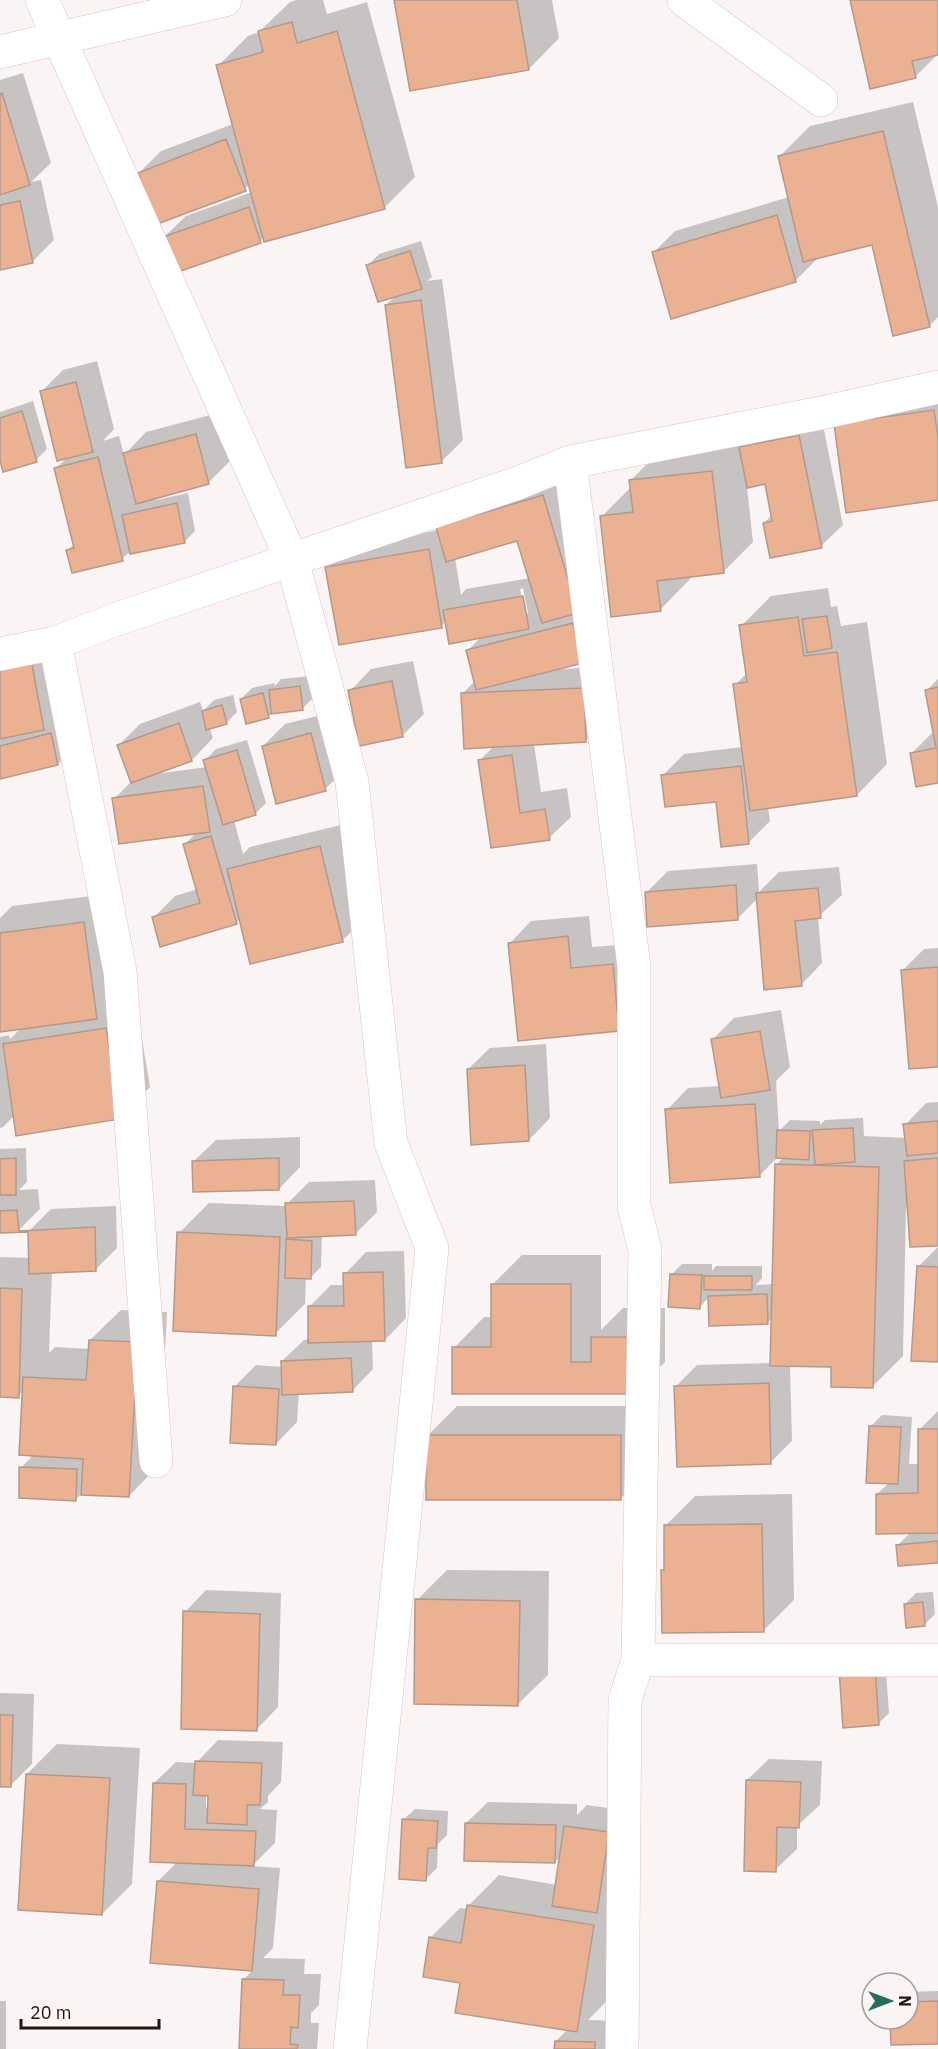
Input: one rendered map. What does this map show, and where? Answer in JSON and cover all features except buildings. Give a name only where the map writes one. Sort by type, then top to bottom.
[{"type":"street","points":[[42,0],[292,560],[352,783],[392,1143],[432,1248],[350,2049]]},
{"type":"street","points":[[0,52],[225,0]]},
{"type":"street","points":[[684,0],[821,100]]},
{"type":"street","points":[[0,654],[55,643],[518,483],[570,462],[821,413],[938,387]]},
{"type":"street","points":[[570,462],[634,967],[634,1206],[645,1250],[638,1660],[626,1700],[622,2049]]},
{"type":"street","points":[[55,643],[120,971],[156,1461]]},
{"type":"street","points":[[638,1660],[938,1660]]}]
